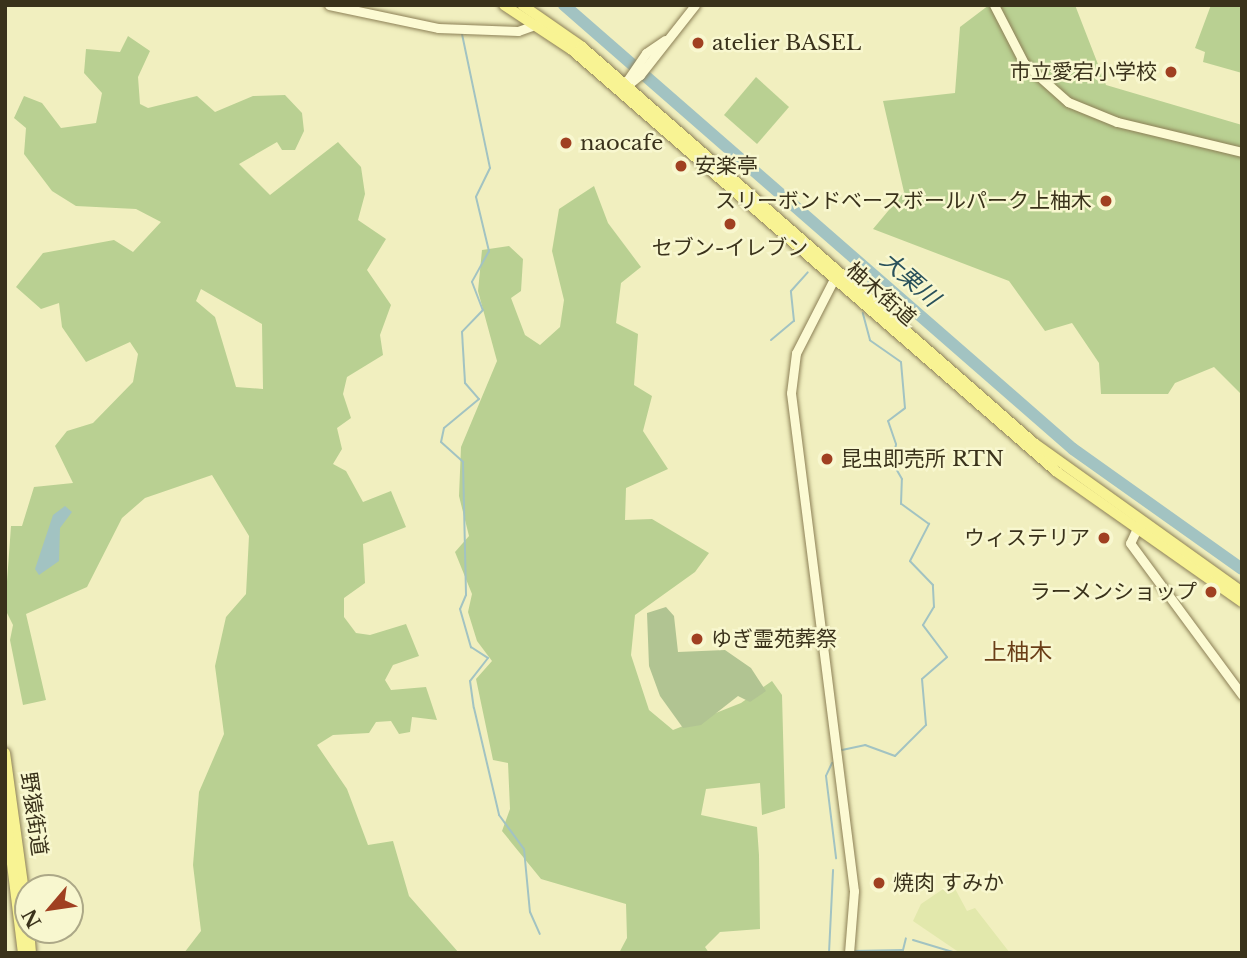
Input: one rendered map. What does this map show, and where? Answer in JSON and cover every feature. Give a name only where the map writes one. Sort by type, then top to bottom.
[{"type":"main road","name":"柚木街道","points":[[504,5],[537,24],[623,86]]},
{"type":"main road","name":"柚木街道","points":[[522,5],[623,86],[836,275],[1034,443],[1138,526],[1242,602]]},
{"type":"main road","name":"柚木街道","points":[[1138,526],[1242,592]]},
{"type":"main road","name":"野猿街道","points":[[5,753],[14,874]]},
{"type":"main road","name":"野猿街道","points":[[5,807],[14,883]]},
{"type":"street","points":[[330,5],[438,28],[518,31],[537,24]]},
{"type":"street","points":[[623,86],[695,5]]},
{"type":"street","points":[[994,5],[1024,63],[1068,102],[1109,120],[1242,152]]},
{"type":"street","points":[[836,275],[796,353],[791,394],[855,891],[849,953]]},
{"type":"street","points":[[1138,526],[1131,545],[1242,695]]},
{"type":"green space","points":[[989,5],[1075,5],[1106,85],[1242,125],[1242,395],[1214,367],[1175,383],[1168,394],[1101,394],[1099,363],[1072,323],[1045,331],[1009,281],[873,229],[904,192],[883,101],[955,93],[960,27]]},
{"type":"green space","points":[[1211,5],[1242,6],[1242,73],[1203,62],[1205,52],[1195,48]]},
{"type":"green space","points":[[128,36],[150,51],[138,77],[140,104],[148,108],[197,96],[215,112],[253,96],[285,95],[302,113],[304,131],[295,150],[282,150],[277,142],[239,164],[270,195],[338,142],[361,167],[365,194],[358,220],[386,239],[367,270],[391,305],[380,335],[383,355],[347,377],[343,394],[351,418],[337,428],[342,449],[333,464],[346,471],[363,502],[391,491],[406,527],[363,544],[365,583],[344,598],[344,617],[356,633],[370,635],[406,624],[419,656],[393,665],[385,680],[391,690],[426,687],[437,720],[412,717],[410,732],[399,734],[391,721],[376,722],[369,733],[333,735],[317,745],[347,789],[368,845],[393,841],[409,896],[459,953],[184,953],[201,931],[193,865],[199,792],[224,734],[215,666],[226,617],[246,594],[249,536],[212,475],[145,498],[122,518],[87,587],[26,614],[46,700],[23,705],[10,640],[13,625],[5,609],[11,526],[22,526],[34,487],[73,483],[55,446],[67,431],[93,423],[133,382],[138,354],[130,342],[86,362],[62,327],[59,303],[41,309],[16,287],[43,253],[114,240],[133,252],[161,222],[136,209],[76,206],[52,191],[24,154],[26,128],[14,118],[24,96],[42,103],[61,128],[96,123],[102,93],[84,73],[86,49],[120,52]],"holes":[[[201,289],[262,324],[263,389],[236,387],[215,317],[196,301]]]},
{"type":"green space","points":[[756,77],[789,107],[757,144],[724,115]]},
{"type":"green space","points":[[594,186],[608,223],[641,267],[621,283],[616,323],[638,334],[634,385],[652,396],[643,431],[668,469],[626,488],[625,520],[652,519],[709,553],[695,572],[635,615],[631,655],[649,710],[673,730],[741,703],[772,681],[782,695],[785,808],[762,815],[760,783],[706,789],[701,815],[757,827],[759,855],[760,929],[720,932],[705,947],[709,953],[619,953],[627,938],[626,904],[541,879],[502,831],[510,809],[508,763],[493,760],[476,679],[492,661],[477,641],[468,612],[472,594],[455,552],[469,536],[459,496],[461,447],[497,361],[478,291],[482,250],[509,246],[523,259],[521,291],[511,298],[525,335],[540,345],[560,327],[564,300],[552,251],[559,209]]},
{"type":"green space","points":[[666,607],[674,616],[678,652],[725,650],[751,668],[766,691],[750,702],[738,696],[701,725],[683,728],[660,696],[649,666],[647,613]]},
{"type":"green space","points":[[952,883],[967,911],[975,908],[1010,953],[960,953],[913,921],[921,904]]},
{"type":"water","points":[[65,506],[72,512],[60,528],[59,561],[39,575],[35,569],[53,515]]},
{"type":"waterway","name":"大栗川","points":[[564,5],[1073,449],[1242,569]]},
{"type":"waterway","points":[[462,34],[490,168],[476,197],[489,251],[472,282],[483,310],[462,332],[465,383],[479,399],[444,428],[441,442],[463,462],[466,595],[460,609],[471,647],[488,658],[470,681],[474,708],[499,815],[524,849],[530,912],[540,934]]},
{"type":"waterway","points":[[771,340],[794,321],[791,291],[808,272]]},
{"type":"waterway","points":[[868,283],[871,273]]},
{"type":"waterway","points":[[842,750],[865,745],[895,756],[926,725],[922,679],[947,657],[923,625],[934,607],[933,585],[910,561],[929,524],[901,504],[902,479],[892,462],[896,444],[888,421],[905,408],[901,362],[870,340],[863,313]]},
{"type":"waterway","points":[[832,763],[826,776],[836,858]]},
{"type":"waterway","points":[[829,953],[833,870]]},
{"type":"waterway","points":[[853,951],[903,950],[906,938]]},
{"type":"waterway","points":[[913,940],[956,953]]},
{"type":"place","name":"atelier BASEL","points":[[698,43]]},
{"type":"place","name":"市立愛宕小学校","points":[[1171,72]]},
{"type":"place","name":"naocafe","points":[[566,143]]},
{"type":"place","name":"安楽亭","points":[[681,166]]},
{"type":"place","name":"スリーボンドベースボールパーク上柚木","points":[[1106,201]]},
{"type":"place","name":"セブン-イレブン","points":[[730,224]]},
{"type":"place","name":"昆虫即売所 RTN","points":[[827,459]]},
{"type":"place","name":"ウィステリア","points":[[1104,538]]},
{"type":"place","name":"ラーメンショップ","points":[[1211,592]]},
{"type":"place","name":"ゆぎ霊苑葬祭","points":[[697,639]]},
{"type":"place","name":"焼肉 すみか","points":[[879,883]]},
{"type":"district","name":"上柚木","points":[[1018,652]]}]
